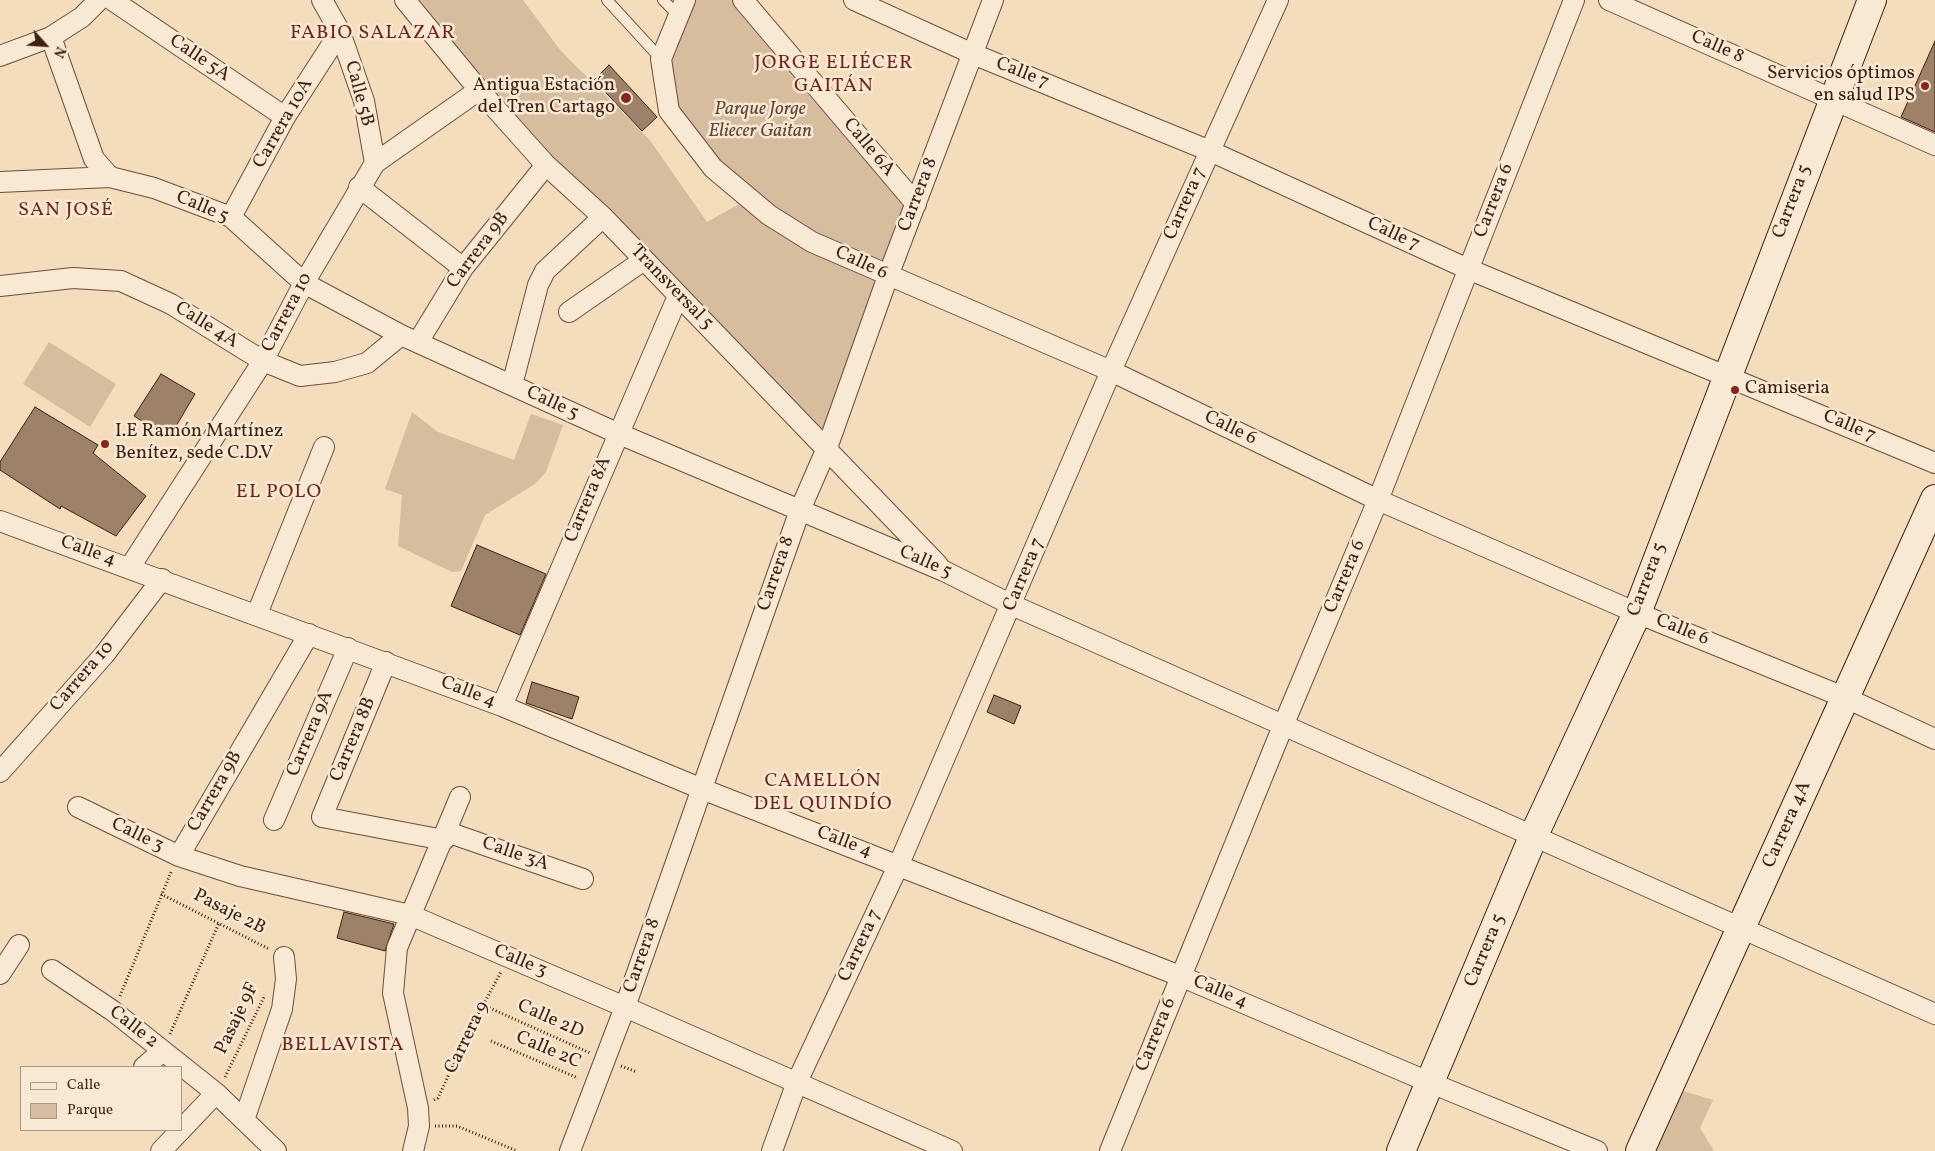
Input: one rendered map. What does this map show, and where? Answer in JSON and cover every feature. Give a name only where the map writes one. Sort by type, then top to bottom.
[{"type":"main road","name":"Carrera 5","points":[[1402,1151],[1533,837],[1636,613],[1832,99],[1872,0]]},
{"type":"main road","name":"Carrera 4A","points":[[1640,1151],[1935,499]]},
{"type":"street","points":[[0,56],[51,38],[82,17],[99,0]]},
{"type":"street","name":"Calle 5A","points":[[112,0],[285,118]]},
{"type":"street","name":"Calle 5B","points":[[322,0],[340,32],[364,101],[375,163]]},
{"type":"street","name":"Transversal 5","points":[[405,0],[479,90],[546,165],[603,217],[944,571]]},
{"type":"street","name":"Calle 6A","points":[[742,0],[916,204]]},
{"type":"street","name":"Calle 7","points":[[854,0],[973,54],[1210,151],[1468,269],[1935,463]]},
{"type":"street","name":"Carrera 8","points":[[570,1151],[625,1006],[800,510],[827,448],[888,276],[993,0]]},
{"type":"street","name":"Carrera 7","points":[[772,1151],[797,1082],[899,864],[1111,371],[1278,0]]},
{"type":"street","name":"Carrera 6","points":[[1110,1151],[1180,976],[1378,500],[1574,0]]},
{"type":"street","name":"Calle 8","points":[[1609,0],[1935,146]]},
{"type":"street","points":[[661,59],[682,8]]},
{"type":"street","name":"Carrera 10A","points":[[230,218],[285,118],[340,32]]},
{"type":"street","points":[[51,38],[94,159],[110,176]]},
{"type":"street","name":"Calle 6","points":[[661,59],[669,110],[713,168],[769,215],[812,242],[1111,371],[1378,500],[1636,613],[1846,698],[1935,739]]},
{"type":"street","name":"Carrera 10","points":[[130,567],[262,361],[304,283],[359,187],[375,163],[479,90]]},
{"type":"street","name":"Carrera 9B","points":[[409,339],[546,165]]},
{"type":"street","name":"Calle 5","points":[[0,182],[110,176],[154,188],[230,218],[304,283],[409,339],[617,433],[944,571],[1012,605],[1935,1014]]},
{"type":"street","points":[[359,187],[463,268]]},
{"type":"street","points":[[512,385],[538,286],[545,272],[603,217]]},
{"type":"street","points":[[569,312],[644,260]]},
{"type":"street","name":"Calle 4A","points":[[0,286],[73,278],[121,281],[171,304],[262,361],[300,376],[335,372],[367,363],[409,339]]},
{"type":"street","name":"Carrera 8A","points":[[502,706],[617,433],[678,296]]},
{"type":"street","points":[[257,614],[324,446]]},
{"type":"street","name":"Calle 4","points":[[0,521],[130,567],[502,706],[702,789],[899,864],[1180,976],[1431,1084],[1597,1151]]},
{"type":"street","name":"Carrera 10","points":[[2,767],[104,654],[162,579]]},
{"type":"street","name":"Carrera 9B","points":[[179,856],[309,634]]},
{"type":"street","name":"Carrera 9A","points":[[274,820],[348,648]]},
{"type":"street","name":"Carrera 8B","points":[[322,817],[386,662]]},
{"type":"street","points":[[413,1151],[418,1117],[393,993],[397,948],[460,797]]},
{"type":"street","name":"Calle 3","points":[[78,807],[179,856],[240,876],[410,915],[625,1006],[952,1151]]},
{"type":"street","name":"Calle 3A","points":[[322,817],[445,836],[583,878]]},
{"type":"street","points":[[0,974],[19,945]]},
{"type":"street","points":[[244,1120],[282,1009],[286,979],[284,957]]},
{"type":"street","name":"Calle 2","points":[[52,970],[114,1011],[182,1066]]},
{"type":"street","points":[[145,1066],[163,1051]]},
{"type":"street","name":"Calle 2","points":[[182,1066],[216,1093],[276,1151]]},
{"type":"street","points":[[182,1130],[216,1093]]},
{"type":"street","points":[[162,1151],[181,1131]]},
{"type":"lane","points":[[607,0],[661,59]]},
{"type":"lane","points":[[663,0],[682,8]]},
{"type":"path","points":[[114,1011],[161,894],[179,856]]},
{"type":"path","name":"Pasaje 2B","points":[[161,894],[284,957]]},
{"type":"path","points":[[163,1051],[219,923]]},
{"type":"path","name":"Carrera 9","points":[[418,1117],[438,1098],[483,1005],[509,958]]},
{"type":"path","name":"Pasaje 9F","points":[[216,1093],[267,991]]},
{"type":"path","name":"Calle 2D","points":[[483,1005],[605,1060]]},
{"type":"path","name":"Calle 2C","points":[[491,1042],[595,1086]]},
{"type":"path","points":[[418,1117],[457,1126],[516,1151]]},
{"type":"green space","name":"Parque Jorge Eliecer Gaitan","points":[[405,0],[523,0],[561,51],[649,139],[707,222],[748,199],[669,111],[661,59],[685,0],[743,0],[916,204],[823,443],[678,296]]},
{"type":"green space","points":[[49,342],[116,384],[90,427],[23,384]]},
{"type":"green space","points":[[412,412],[438,432],[514,460],[531,414],[563,425],[546,472],[535,484],[485,515],[461,571],[452,572],[398,546],[402,495],[385,489]]},
{"type":"green space","points":[[1677,1089],[1713,1100],[1700,1128],[1714,1151],[1645,1151]]},
{"type":"building","name":"Servicios óptimos en salud IPS","points":[[1935,41],[1935,132],[1901,117]]},
{"type":"building","name":"Antigua Estación del Tren Cartago","points":[[609,65],[657,117],[642,131],[594,80]]},
{"type":"building","points":[[161,374],[195,394],[169,438],[134,416]]},
{"type":"building","points":[[35,407],[98,445],[93,453],[146,496],[116,536],[61,506],[60,509],[0,470],[0,462]]},
{"type":"building","points":[[477,545],[546,574],[520,635],[451,606]]},
{"type":"building","points":[[532,682],[579,697],[572,719],[526,703]]},
{"type":"building","points":[[994,695],[1021,706],[1014,724],[987,712]]},
{"type":"building","points":[[344,912],[394,924],[385,951],[337,938]]},
{"type":"place","name":"Servicios óptimos en salud IPS","points":[[1925,86]]},
{"type":"place","name":"Antigua Estación del Tren Cartago","points":[[626,98]]},
{"type":"place","name":"Camiseria","points":[[1735,390]]},
{"type":"place","name":"I.E Ramón Martínez Benítez, sede C.D.V","points":[[105,444]]},
{"type":"district","name":"FABIO SALAZAR","points":[[373,34]]},
{"type":"district","name":"JORGE ELIÉCER GAITÁN","points":[[834,76]]},
{"type":"district","name":"SAN JOSÉ","points":[[66,211]]},
{"type":"district","name":"EL POLO","points":[[279,493]]},
{"type":"district","name":"CAMELLÓN DEL QUINDÍO","points":[[823,794]]},
{"type":"district","name":"BELLAVISTA","points":[[343,1046]]}]
